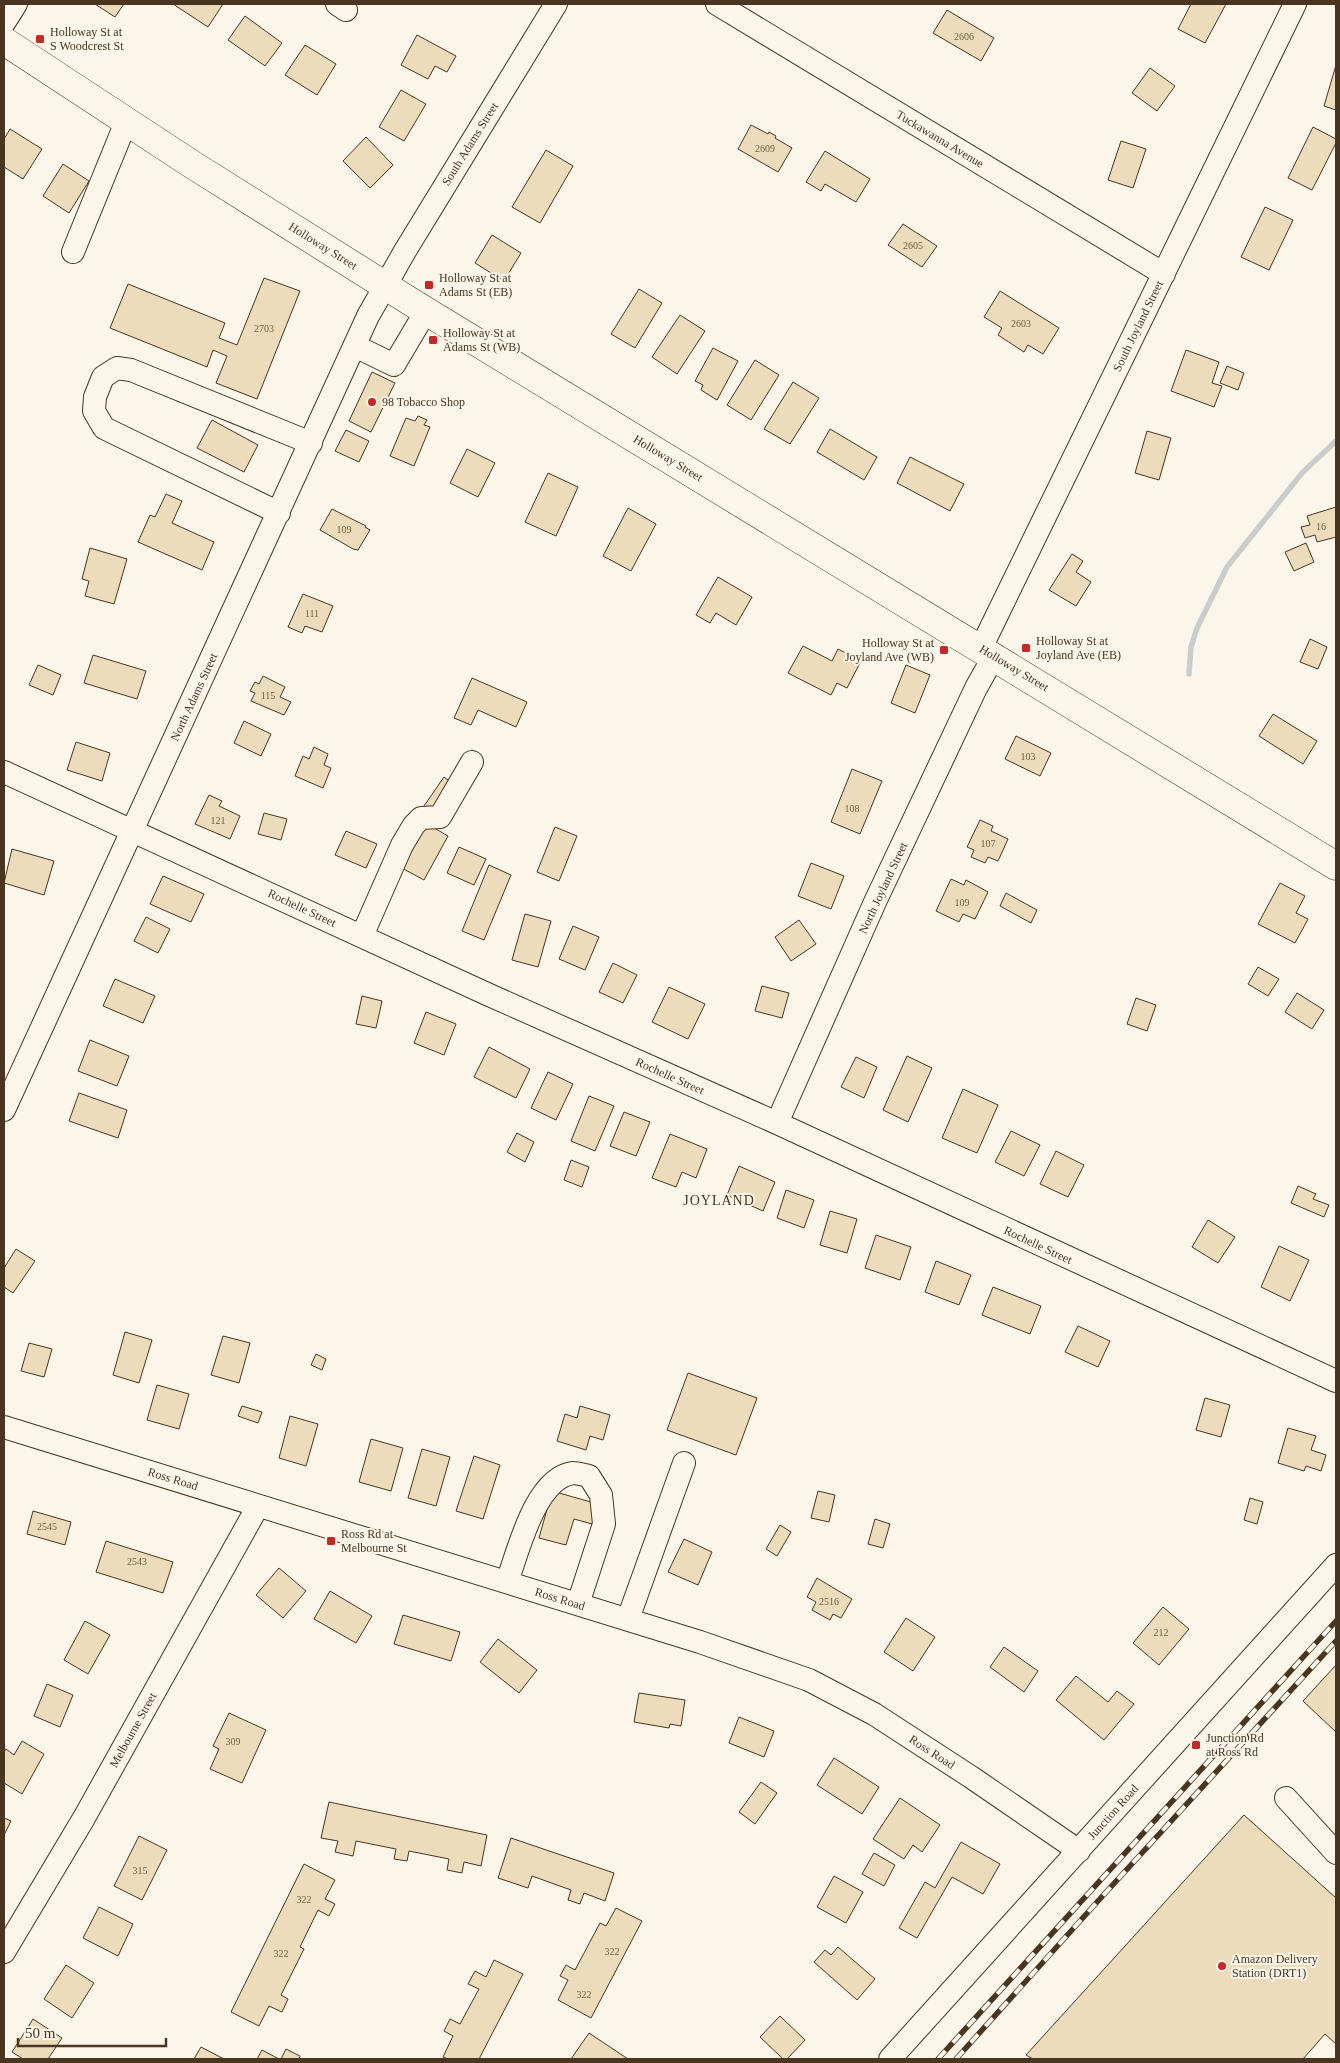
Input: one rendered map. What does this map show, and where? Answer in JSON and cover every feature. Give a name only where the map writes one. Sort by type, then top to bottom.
[{"type":"highway","name":"Holloway Street","points":[[4,41],[126,122],[426,310],[1336,866]]},
{"type":"street","points":[[4,23],[16,4]]},
{"type":"street","name":"South Adams Street","points":[[386,285],[556,4]]},
{"type":"street","name":"Tuckawanna Avenue","points":[[717,4],[1164,274]]},
{"type":"street","name":"South Joyland Street","points":[[988,652],[1164,274],[1295,4]]},
{"type":"street","points":[[73,252],[126,122]]},
{"type":"street","name":"North Adams Street","points":[[4,1110],[355,346],[386,285]]},
{"type":"street","points":[[355,346],[394,366],[426,310]]},
{"type":"street","points":[[279,513],[104,428],[94,411],[94,397],[103,377],[117,368],[131,370],[311,443]]},
{"type":"street","name":"North Joyland Street","points":[[777,1124],[875,902],[973,696],[988,652]]},
{"type":"street","points":[[362,936],[402,846],[414,825],[420,818],[440,817],[472,762]]},
{"type":"street","name":"Rochelle Street","points":[[4,772],[1336,1381]]},
{"type":"street","name":"Ross Road","points":[[4,1427],[700,1642],[809,1680],[874,1714],[906,1734],[1079,1850]]},
{"type":"street","points":[[628,1620],[684,1463]]},
{"type":"street","points":[[507,1582],[533,1511],[552,1483],[574,1473],[589,1476],[601,1495],[604,1524],[578,1604]]},
{"type":"street","name":"Melbourne Street","points":[[4,1952],[84,1818],[258,1506]]},
{"type":"street","name":"Junction Road","points":[[890,2059],[1336,1566]]},
{"type":"street","points":[[1286,1798],[1336,1853]]},
{"type":"building","points":[[95,4],[124,4],[115,17]]},
{"type":"building","points":[[173,4],[223,4],[208,27]]},
{"type":"building","points":[[1191,4],[1226,4],[1205,43],[1178,29]]},
{"type":"building","points":[[947,10],[994,38],[981,61],[933,33]]},
{"type":"building","points":[[245,16],[282,43],[265,66],[228,40]]},
{"type":"building","points":[[417,35],[456,56],[447,72],[435,66],[428,79],[401,65]]},
{"type":"building","points":[[305,45],[336,64],[317,95],[285,75]]},
{"type":"building","points":[[1336,65],[1336,110],[1324,106]]},
{"type":"building","points":[[1150,68],[1175,86],[1157,111],[1132,93]]},
{"type":"building","points":[[401,90],[426,104],[404,141],[379,127]]},
{"type":"building","points":[[751,125],[768,134],[769,132],[792,148],[778,172],[738,149]]},
{"type":"building","points":[[1313,127],[1336,139],[1336,143],[1312,190],[1288,178]]},
{"type":"building","points":[[10,129],[42,149],[23,179],[4,167],[4,139]]},
{"type":"building","points":[[366,137],[393,165],[370,188],[343,161]]},
{"type":"building","points":[[1121,141],[1146,149],[1133,188],[1108,180]]},
{"type":"building","points":[[546,150],[573,166],[540,223],[512,207]]},
{"type":"building","points":[[825,151],[870,179],[856,202],[825,184],[821,191],[806,182]]},
{"type":"building","points":[[63,164],[89,181],[69,213],[43,196]]},
{"type":"building","points":[[1265,207],[1293,220],[1269,270],[1241,257]]},
{"type":"building","points":[[903,224],[937,246],[922,267],[888,245]]},
{"type":"building","points":[[492,235],[521,253],[504,281],[475,263]]},
{"type":"building","points":[[264,278],[300,291],[257,399],[216,383],[227,356],[213,350],[207,367],[110,328],[128,284],[225,323],[219,338],[237,345]]},
{"type":"building","points":[[639,289],[662,303],[635,348],[611,334]]},
{"type":"building","points":[[1000,291],[1059,328],[1043,354],[1028,345],[1024,352],[998,335],[1002,328],[984,317]]},
{"type":"building","points":[[680,315],[705,331],[677,374],[652,357]]},
{"type":"building","points":[[713,348],[738,361],[717,400],[701,390],[703,385],[695,381]]},
{"type":"building","points":[[1186,350],[1219,362],[1212,383],[1222,386],[1214,407],[1171,391]]},
{"type":"building","points":[[755,360],[779,375],[751,420],[727,405]]},
{"type":"building","points":[[1227,366],[1244,373],[1238,390],[1220,383]]},
{"type":"building","name":"98 Tobacco Shop","points":[[372,372],[395,383],[371,432],[349,421]]},
{"type":"building","points":[[793,382],[819,398],[790,444],[764,429]]},
{"type":"building","points":[[418,416],[427,420],[424,425],[430,427],[414,466],[390,456],[406,418],[415,421]]},
{"type":"building","points":[[212,420],[258,445],[244,472],[197,448]]},
{"type":"building","points":[[830,429],[877,457],[864,480],[817,452]]},
{"type":"building","points":[[346,430],[369,441],[359,462],[335,451]]},
{"type":"building","points":[[1147,431],[1171,438],[1159,480],[1135,473]]},
{"type":"building","points":[[467,449],[495,463],[478,497],[450,483]]},
{"type":"building","points":[[910,457],[964,484],[950,511],[897,483]]},
{"type":"building","points":[[548,473],[578,487],[556,536],[525,522]]},
{"type":"building","points":[[166,494],[182,501],[172,523],[214,542],[202,570],[138,542],[150,515],[155,517]]},
{"type":"building","points":[[1336,507],[1336,537],[1317,542],[1315,535],[1305,538],[1301,527],[1310,525],[1307,516]]},
{"type":"building","points":[[628,508],[656,524],[631,571],[603,556]]},
{"type":"building","points":[[332,509],[366,526],[370,530],[358,550],[320,530]]},
{"type":"building","points":[[1306,543],[1314,562],[1294,571],[1285,552]]},
{"type":"building","points":[[90,548],[127,559],[114,604],[85,596],[89,581],[82,579]]},
{"type":"building","points":[[1072,554],[1083,561],[1076,572],[1091,582],[1076,606],[1049,590]]},
{"type":"building","points":[[718,577],[752,597],[736,625],[716,613],[710,623],[696,615]]},
{"type":"building","points":[[303,594],[333,606],[322,632],[305,626],[302,633],[288,627]]},
{"type":"building","points":[[1310,639],[1327,647],[1318,669],[1300,662]]},
{"type":"building","points":[[803,646],[832,661],[838,649],[861,661],[847,688],[837,683],[831,695],[788,673]]},
{"type":"building","points":[[93,655],[146,671],[137,699],[84,683]]},
{"type":"building","points":[[38,665],[61,675],[53,695],[29,685]]},
{"type":"building","points":[[906,665],[930,675],[915,713],[891,703]]},
{"type":"building","points":[[263,676],[285,687],[280,697],[291,702],[284,715],[251,701],[255,693],[250,691],[255,682],[259,684]]},
{"type":"building","points":[[472,678],[527,702],[516,727],[478,710],[471,725],[454,718]]},
{"type":"building","points":[[1273,714],[1317,741],[1303,764],[1259,736]]},
{"type":"building","points":[[244,721],[271,734],[261,756],[234,743]]},
{"type":"building","points":[[1016,736],[1051,753],[1040,776],[1005,759]]},
{"type":"building","points":[[76,742],[110,753],[102,781],[67,770]]},
{"type":"building","points":[[314,747],[328,754],[324,765],[331,768],[323,788],[295,776],[303,756],[309,759]]},
{"type":"building","points":[[852,769],[882,781],[860,834],[831,822]]},
{"type":"building","points":[[444,777],[452,783],[432,811],[424,806]]},
{"type":"building","points":[[209,795],[222,801],[219,806],[240,816],[230,839],[195,824]]},
{"type":"building","points":[[264,813],[287,819],[281,840],[258,834]]},
{"type":"building","points":[[980,820],[993,826],[991,831],[1008,839],[998,861],[988,857],[985,863],[971,857],[974,850],[967,847]]},
{"type":"building","points":[[424,822],[448,836],[424,880],[400,867]]},
{"type":"building","points":[[555,827],[577,836],[559,881],[537,872]]},
{"type":"building","points":[[346,831],[377,844],[366,868],[335,855]]},
{"type":"building","points":[[459,847],[486,859],[474,885],[447,873]]},
{"type":"building","points":[[12,849],[54,861],[44,895],[4,883]]},
{"type":"building","points":[[811,863],[844,876],[831,909],[798,896]]},
{"type":"building","points":[[489,865],[511,875],[484,940],[462,931]]},
{"type":"building","points":[[163,876],[204,894],[191,922],[150,904]]},
{"type":"building","points":[[951,879],[964,885],[966,880],[988,892],[975,919],[963,914],[959,922],[936,911]]},
{"type":"building","points":[[1280,883],[1305,896],[1296,913],[1308,919],[1295,943],[1258,924]]},
{"type":"building","points":[[1006,893],[1037,910],[1031,923],[1000,906]]},
{"type":"building","points":[[525,914],[551,921],[538,967],[512,960]]},
{"type":"building","points":[[146,917],[170,929],[158,953],[134,941]]},
{"type":"building","points":[[799,920],[816,944],[791,961],[775,937]]},
{"type":"building","points":[[573,926],[599,937],[585,970],[559,959]]},
{"type":"building","points":[[613,963],[637,975],[623,1003],[599,992]]},
{"type":"building","points":[[1258,967],[1279,979],[1268,996],[1248,984]]},
{"type":"building","points":[[115,979],[155,996],[143,1023],[103,1006]]},
{"type":"building","points":[[762,986],[789,993],[782,1018],[755,1011]]},
{"type":"building","points":[[669,987],[705,1004],[688,1039],[652,1022]]},
{"type":"building","points":[[1297,993],[1324,1010],[1312,1029],[1285,1012]]},
{"type":"building","points":[[362,996],[382,1001],[376,1028],[356,1024]]},
{"type":"building","points":[[1136,998],[1156,1005],[1147,1031],[1127,1024]]},
{"type":"building","points":[[426,1012],[456,1024],[444,1055],[414,1043]]},
{"type":"building","points":[[90,1040],[129,1056],[117,1086],[78,1071]]},
{"type":"building","points":[[489,1047],[530,1069],[516,1098],[474,1077]]},
{"type":"building","points":[[907,1056],[932,1068],[908,1122],[883,1110]]},
{"type":"building","points":[[856,1057],[877,1067],[864,1098],[841,1087]]},
{"type":"building","points":[[548,1072],[573,1084],[556,1120],[531,1108]]},
{"type":"building","points":[[963,1089],[998,1105],[977,1153],[942,1138]]},
{"type":"building","points":[[79,1093],[127,1110],[118,1138],[69,1121]]},
{"type":"building","points":[[589,1096],[614,1106],[595,1151],[571,1141]]},
{"type":"building","points":[[624,1112],[650,1122],[636,1156],[610,1146]]},
{"type":"building","points":[[1011,1131],[1040,1145],[1024,1176],[995,1162]]},
{"type":"building","points":[[517,1133],[534,1142],[525,1162],[507,1152]]},
{"type":"building","points":[[670,1134],[707,1149],[696,1178],[682,1172],[676,1187],[652,1178]]},
{"type":"building","points":[[1056,1151],[1084,1165],[1068,1197],[1040,1184]]},
{"type":"building","points":[[571,1160],[589,1167],[582,1187],[564,1180]]},
{"type":"building","points":[[739,1166],[775,1182],[763,1211],[727,1195]]},
{"type":"building","points":[[1298,1186],[1316,1194],[1313,1199],[1329,1205],[1324,1217],[1291,1203]]},
{"type":"building","points":[[786,1190],[814,1200],[804,1228],[777,1218]]},
{"type":"building","points":[[830,1211],[857,1219],[847,1253],[820,1245]]},
{"type":"building","points":[[1208,1220],[1235,1237],[1218,1263],[1192,1247]]},
{"type":"building","points":[[876,1235],[911,1247],[900,1280],[865,1268]]},
{"type":"building","points":[[1279,1246],[1309,1260],[1290,1301],[1261,1287]]},
{"type":"building","points":[[16,1249],[35,1261],[13,1293],[4,1287],[4,1268]]},
{"type":"building","points":[[936,1261],[971,1275],[959,1305],[925,1292]]},
{"type":"building","points":[[993,1287],[1041,1306],[1030,1334],[982,1315]]},
{"type":"building","points":[[1078,1326],[1110,1341],[1098,1367],[1065,1352]]},
{"type":"building","points":[[125,1332],[152,1340],[139,1383],[113,1375]]},
{"type":"building","points":[[223,1336],[250,1343],[239,1383],[211,1375]]},
{"type":"building","points":[[29,1343],[52,1349],[44,1377],[21,1371]]},
{"type":"building","points":[[316,1354],[326,1359],[322,1370],[311,1365]]},
{"type":"building","points":[[688,1373],[757,1398],[736,1455],[667,1430]]},
{"type":"building","points":[[157,1385],[189,1394],[179,1429],[147,1420]]},
{"type":"building","points":[[1205,1398],[1230,1405],[1221,1437],[1196,1430]]},
{"type":"building","points":[[242,1406],[262,1412],[258,1423],[238,1416]]},
{"type":"building","points":[[580,1406],[610,1415],[603,1440],[590,1436],[586,1450],[557,1441],[565,1414],[577,1418]]},
{"type":"building","points":[[290,1416],[318,1424],[306,1466],[279,1458]]},
{"type":"building","points":[[1288,1428],[1316,1436],[1311,1450],[1326,1455],[1321,1471],[1306,1466],[1304,1471],[1278,1463]]},
{"type":"building","points":[[371,1439],[403,1448],[391,1491],[359,1482]]},
{"type":"building","points":[[422,1449],[450,1457],[436,1506],[408,1498]]},
{"type":"building","points":[[474,1456],[500,1465],[483,1519],[456,1511]]},
{"type":"building","points":[[552,1491],[598,1504],[592,1524],[574,1519],[566,1545],[539,1538]]},
{"type":"building","points":[[818,1491],[835,1495],[829,1522],[811,1518]]},
{"type":"building","points":[[1250,1498],[1263,1502],[1257,1524],[1244,1520]]},
{"type":"building","points":[[33,1511],[71,1522],[65,1545],[27,1534]]},
{"type":"building","points":[[875,1519],[890,1524],[883,1548],[868,1544]]},
{"type":"building","points":[[780,1525],[791,1532],[777,1556],[766,1549]]},
{"type":"building","points":[[684,1539],[712,1552],[698,1585],[668,1572]]},
{"type":"building","points":[[106,1541],[173,1562],[163,1593],[96,1572]]},
{"type":"building","points":[[279,1568],[306,1591],[283,1618],[256,1595]]},
{"type":"building","points":[[817,1578],[852,1599],[841,1618],[833,1614],[830,1620],[812,1610],[816,1602],[807,1597]]},
{"type":"building","points":[[330,1591],[372,1616],[356,1643],[314,1619]]},
{"type":"building","points":[[1163,1607],[1189,1629],[1159,1665],[1133,1643]]},
{"type":"building","points":[[403,1615],[460,1632],[451,1661],[394,1644]]},
{"type":"building","points":[[906,1618],[935,1637],[913,1671],[884,1652]]},
{"type":"building","points":[[85,1621],[110,1635],[88,1674],[64,1660]]},
{"type":"building","points":[[498,1639],[537,1670],[519,1693],[480,1662]]},
{"type":"building","points":[[1004,1647],[1038,1671],[1024,1692],[990,1667]]},
{"type":"building","points":[[1336,1665],[1336,1732],[1303,1701]]},
{"type":"building","points":[[1076,1676],[1108,1702],[1117,1691],[1134,1704],[1104,1740],[1056,1700]]},
{"type":"building","points":[[47,1684],[73,1695],[60,1727],[34,1716]]},
{"type":"building","points":[[639,1693],[685,1700],[681,1726],[670,1724],[669,1728],[634,1722]]},
{"type":"building","points":[[229,1713],[266,1730],[242,1783],[210,1769],[219,1749],[213,1746]]},
{"type":"building","points":[[739,1717],[774,1731],[764,1757],[729,1743]]},
{"type":"building","points":[[22,1741],[44,1754],[22,1794],[4,1783],[4,1752],[6,1749],[14,1755]]},
{"type":"building","points":[[834,1758],[879,1787],[862,1814],[817,1785]]},
{"type":"building","points":[[761,1782],[777,1793],[755,1824],[739,1812]]},
{"type":"building","points":[[900,1798],[940,1825],[922,1852],[913,1845],[904,1859],[873,1839]]},
{"type":"building","points":[[329,1802],[487,1835],[481,1866],[464,1862],[462,1873],[447,1870],[449,1859],[409,1851],[407,1861],[394,1859],[396,1849],[356,1841],[353,1856],[335,1852],[338,1841],[321,1838]]},
{"type":"building","name":"Amazon Delivery Station (DRT1)","points":[[1244,1815],[1336,1898],[1336,2044],[1325,2034],[1303,2059],[1033,2059],[1026,2055]]},
{"type":"building","points":[[4,1818],[11,1821],[4,1835]]},
{"type":"building","points":[[139,1836],[167,1850],[142,1900],[114,1886]]},
{"type":"building","points":[[511,1838],[614,1873],[605,1901],[584,1893],[580,1904],[568,1900],[571,1890],[532,1876],[528,1888],[498,1878]]},
{"type":"building","points":[[961,1842],[1000,1864],[983,1894],[952,1877],[917,1938],[899,1928],[925,1882],[935,1888]]},
{"type":"building","points":[[874,1853],[895,1865],[884,1886],[862,1874]]},
{"type":"building","points":[[304,1864],[335,1880],[325,1899],[335,1904],[329,1916],[318,1910],[300,1947],[304,1949],[281,1995],[288,1999],[282,2012],[269,2006],[259,2026],[231,2012]]},
{"type":"building","points":[[834,1876],[863,1892],[846,1923],[817,1907]]},
{"type":"building","points":[[99,1907],[133,1924],[118,1956],[83,1938]]},
{"type":"building","points":[[616,1908],[642,1921],[591,2018],[558,2000],[568,1980],[560,1976],[566,1965],[575,1970],[600,1923],[606,1926]]},
{"type":"building","points":[[838,1947],[875,1979],[857,2000],[814,1962],[825,1950],[831,1955]]},
{"type":"building","points":[[494,1960],[523,1974],[479,2059],[448,2059],[443,2057],[453,2036],[444,2031],[450,2019],[460,2024],[479,1989],[468,1984],[475,1971],[486,1977]]},
{"type":"building","points":[[66,1965],[94,1983],[72,2018],[44,1999]]},
{"type":"building","points":[[780,2016],[805,2040],[787,2059],[783,2059],[760,2037]]},
{"type":"building","points":[[33,2019],[62,2038],[48,2059],[23,2059],[12,2052]]},
{"type":"building","points":[[589,2033],[628,2059],[571,2059]]},
{"type":"building","points":[[201,2047],[224,2059],[194,2059]]},
{"type":"building","points":[[286,2049],[300,2056],[299,2059],[281,2059]]},
{"type":"building","points":[[262,2050],[279,2059],[257,2059]]},
{"type":"waterway","points":[[1189,674],[1191,647],[1197,628],[1227,567],[1302,473],[1336,441]]},
{"type":"railway","points":[[938,2059],[1336,1621]]},
{"type":"railway","points":[[956,2059],[1336,1641]]},
{"type":"place","name":"Holloway St at S Woodcrest St","points":[[40,39]]},
{"type":"place","name":"Holloway St at Adams St (EB)","points":[[429,285]]},
{"type":"place","name":"Holloway St at Adams St (WB)","points":[[433,340]]},
{"type":"place","name":"98 Tobacco Shop","points":[[372,402]]},
{"type":"place","name":"Holloway St at Joyland Ave (EB)","points":[[1026,648]]},
{"type":"place","name":"Holloway St at Joyland Ave (WB)","points":[[944,650]]},
{"type":"place","name":"Ross Rd at Melbourne St","points":[[331,1541]]},
{"type":"place","name":"Junction Rd at Ross Rd","points":[[1196,1745]]},
{"type":"place","name":"Amazon Delivery Station (DRT1)","points":[[1222,1966]]},
{"type":"district","name":"JOYLAND","points":[[719,1200]]}]
